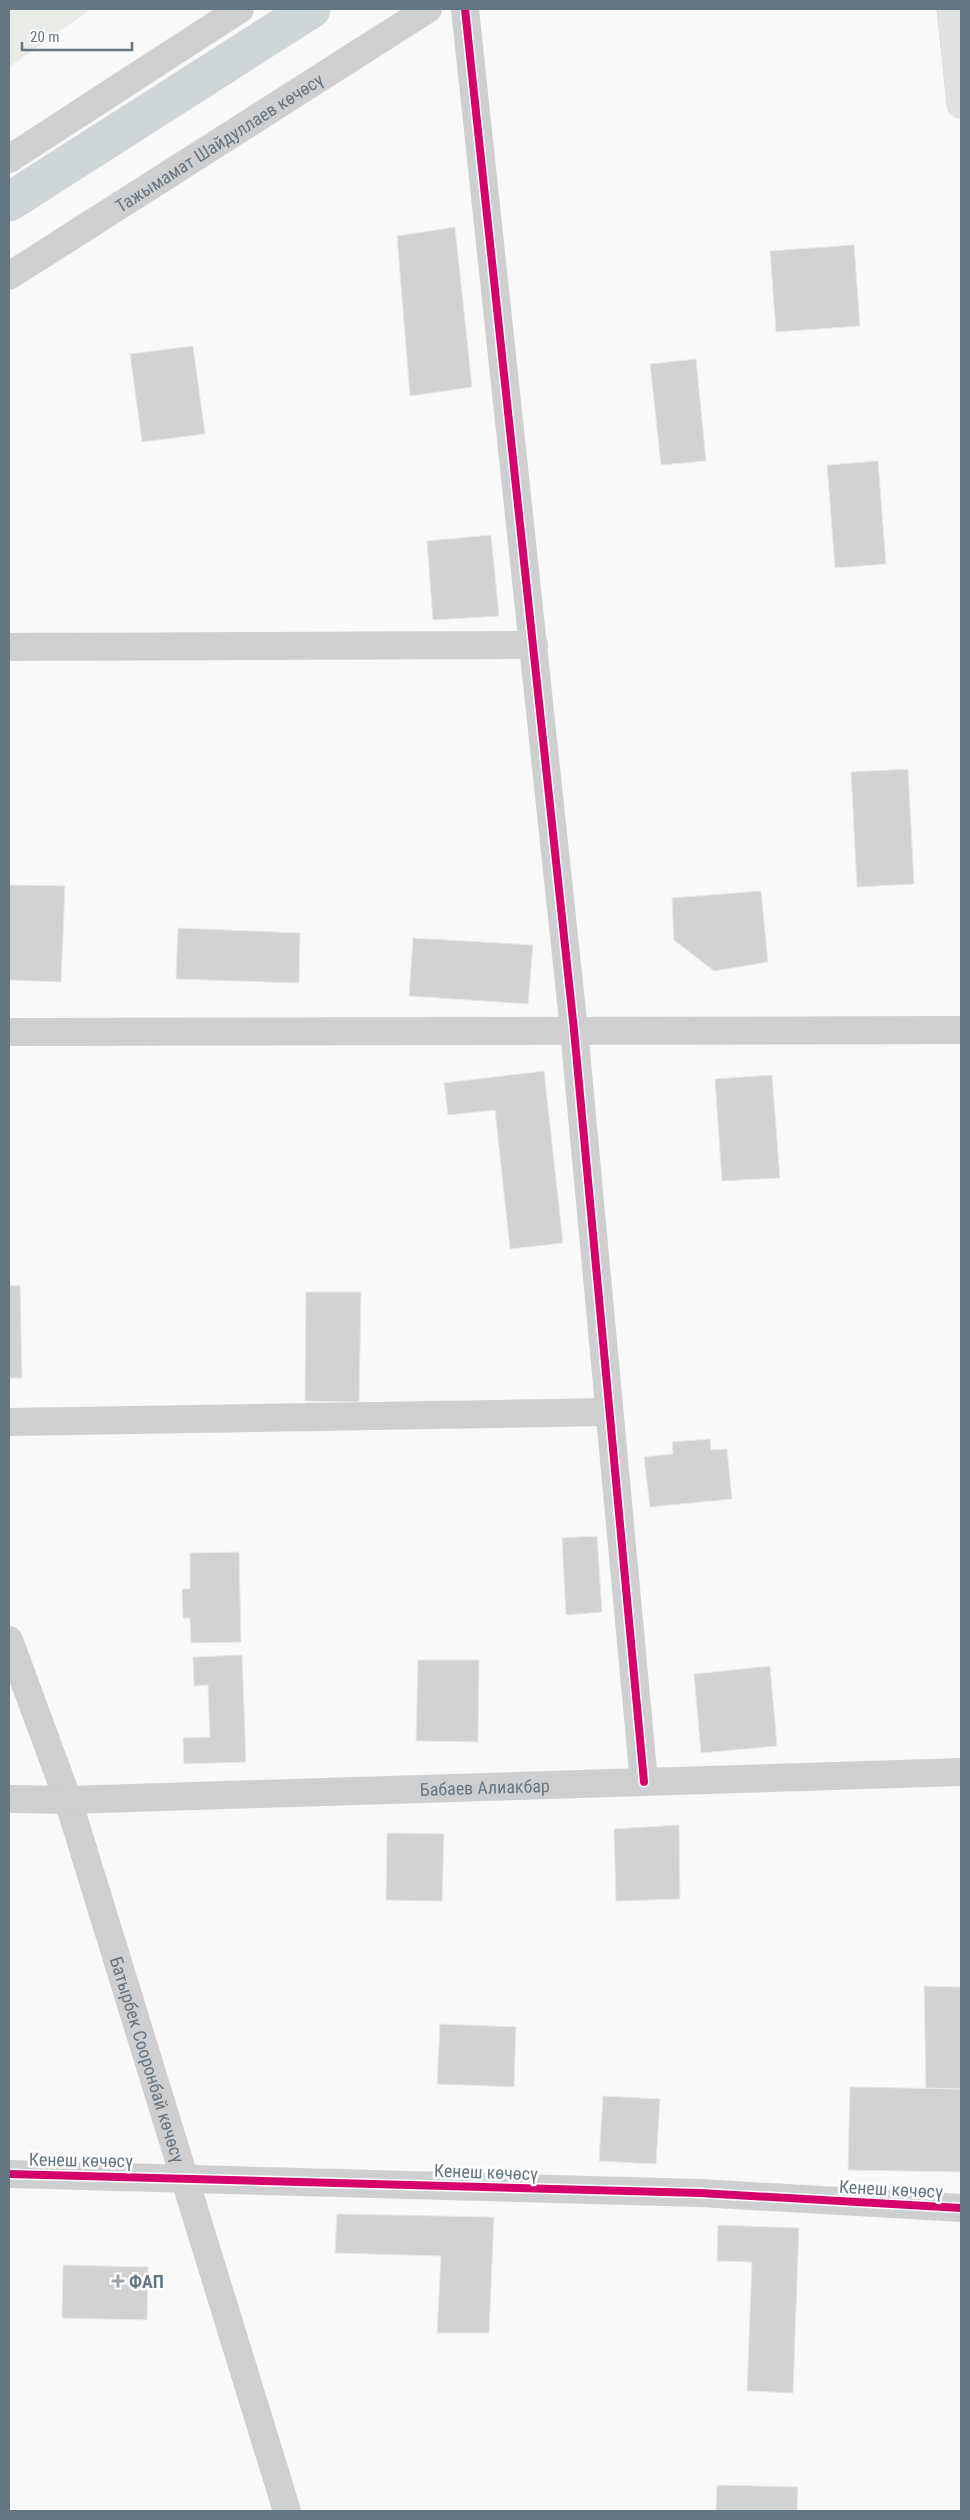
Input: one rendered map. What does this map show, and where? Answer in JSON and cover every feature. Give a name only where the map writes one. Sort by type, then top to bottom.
[{"type":"highway","points":[[951,9],[961,104]]},
{"type":"street","points":[[9,159],[240,9]]},
{"type":"street","name":"Тажымамат Шайдуллаев көчөсү","points":[[9,276],[428,9]]},
{"type":"street","points":[[465,9],[574,1030],[644,1782]]},
{"type":"street","points":[[9,647],[534,645]]},
{"type":"street","points":[[9,1032],[961,1030]]},
{"type":"street","points":[[9,1422],[609,1412]]},
{"type":"street","name":"Батырбек Сооронбай көчөсү","points":[[9,1640],[68,1800],[287,2511]]},
{"type":"street","name":"Бабаев Алиакбар","points":[[9,1799],[68,1800],[961,1772]]},
{"type":"street","name":"Кенеш көчөсү","points":[[9,2174],[700,2193],[961,2208]]},
{"type":"shaded area","points":[[9,9],[91,9],[9,67]]},
{"type":"building","points":[[455,227],[472,387],[410,396],[397,236]]},
{"type":"building","points":[[854,245],[860,326],[776,332],[770,251]]},
{"type":"building","points":[[193,346],[205,434],[142,442],[130,354]]},
{"type":"building","points":[[696,359],[706,461],[661,465],[650,364]]},
{"type":"building","points":[[878,461],[886,564],[835,568],[827,465]]},
{"type":"building","points":[[491,535],[499,616],[433,620],[427,541]]},
{"type":"building","points":[[908,769],[914,884],[857,887],[851,772]]},
{"type":"building","points":[[9,885],[65,886],[61,982],[9,980]]},
{"type":"building","points":[[761,891],[768,962],[714,971],[674,940],[672,898]]},
{"type":"building","points":[[178,928],[300,933],[299,983],[176,979]]},
{"type":"building","points":[[413,938],[533,945],[528,1004],[409,996]]},
{"type":"building","points":[[544,1071],[563,1243],[510,1249],[495,1110],[448,1115],[444,1083]]},
{"type":"building","points":[[772,1075],[780,1178],[722,1181],[715,1079]]},
{"type":"building","points":[[20,1285],[22,1378],[9,1378],[9,1286]]},
{"type":"building","points":[[306,1292],[361,1292],[359,1402],[305,1401]]},
{"type":"building","points":[[710,1439],[711,1450],[727,1449],[732,1499],[650,1507],[644,1457],[673,1454],[672,1442]]},
{"type":"building","points":[[597,1536],[602,1612],[566,1615],[562,1538]]},
{"type":"building","points":[[239,1552],[241,1642],[191,1643],[190,1618],[183,1618],[182,1589],[190,1589],[190,1553]]},
{"type":"building","points":[[242,1655],[246,1762],[184,1764],[183,1738],[210,1737],[208,1685],[194,1686],[193,1657]]},
{"type":"building","points":[[418,1660],[479,1660],[478,1742],[416,1741]]},
{"type":"building","points":[[770,1666],[777,1746],[701,1753],[694,1674]]},
{"type":"building","points":[[679,1825],[680,1899],[616,1901],[614,1829]]},
{"type":"building","points":[[387,1833],[444,1834],[442,1901],[386,1900]]},
{"type":"building","points":[[924,1986],[961,1987],[961,2089],[926,2088]]},
{"type":"building","points":[[440,2024],[516,2027],[514,2087],[437,2084]]},
{"type":"building","points":[[850,2087],[961,2089],[961,2172],[848,2170]]},
{"type":"building","points":[[603,2096],[660,2099],[656,2164],[599,2161]]},
{"type":"building","points":[[337,2214],[494,2217],[489,2333],[437,2333],[441,2256],[335,2253]]},
{"type":"building","points":[[718,2225],[799,2228],[793,2393],[747,2391],[752,2262],[717,2261]]},
{"type":"building","name":"ФАП","points":[[63,2265],[148,2267],[147,2320],[62,2318]]},
{"type":"building","points":[[717,2485],[798,2487],[797,2511],[716,2511]]},
{"type":"waterway","points":[[9,202],[311,9]]},
{"type":"cycle path","points":[[465,9],[574,1030],[644,1782]]},
{"type":"cycle path","points":[[9,2174],[700,2193],[961,2208]]},
{"type":"place","name":"ФАП","points":[[118,2281]]}]
